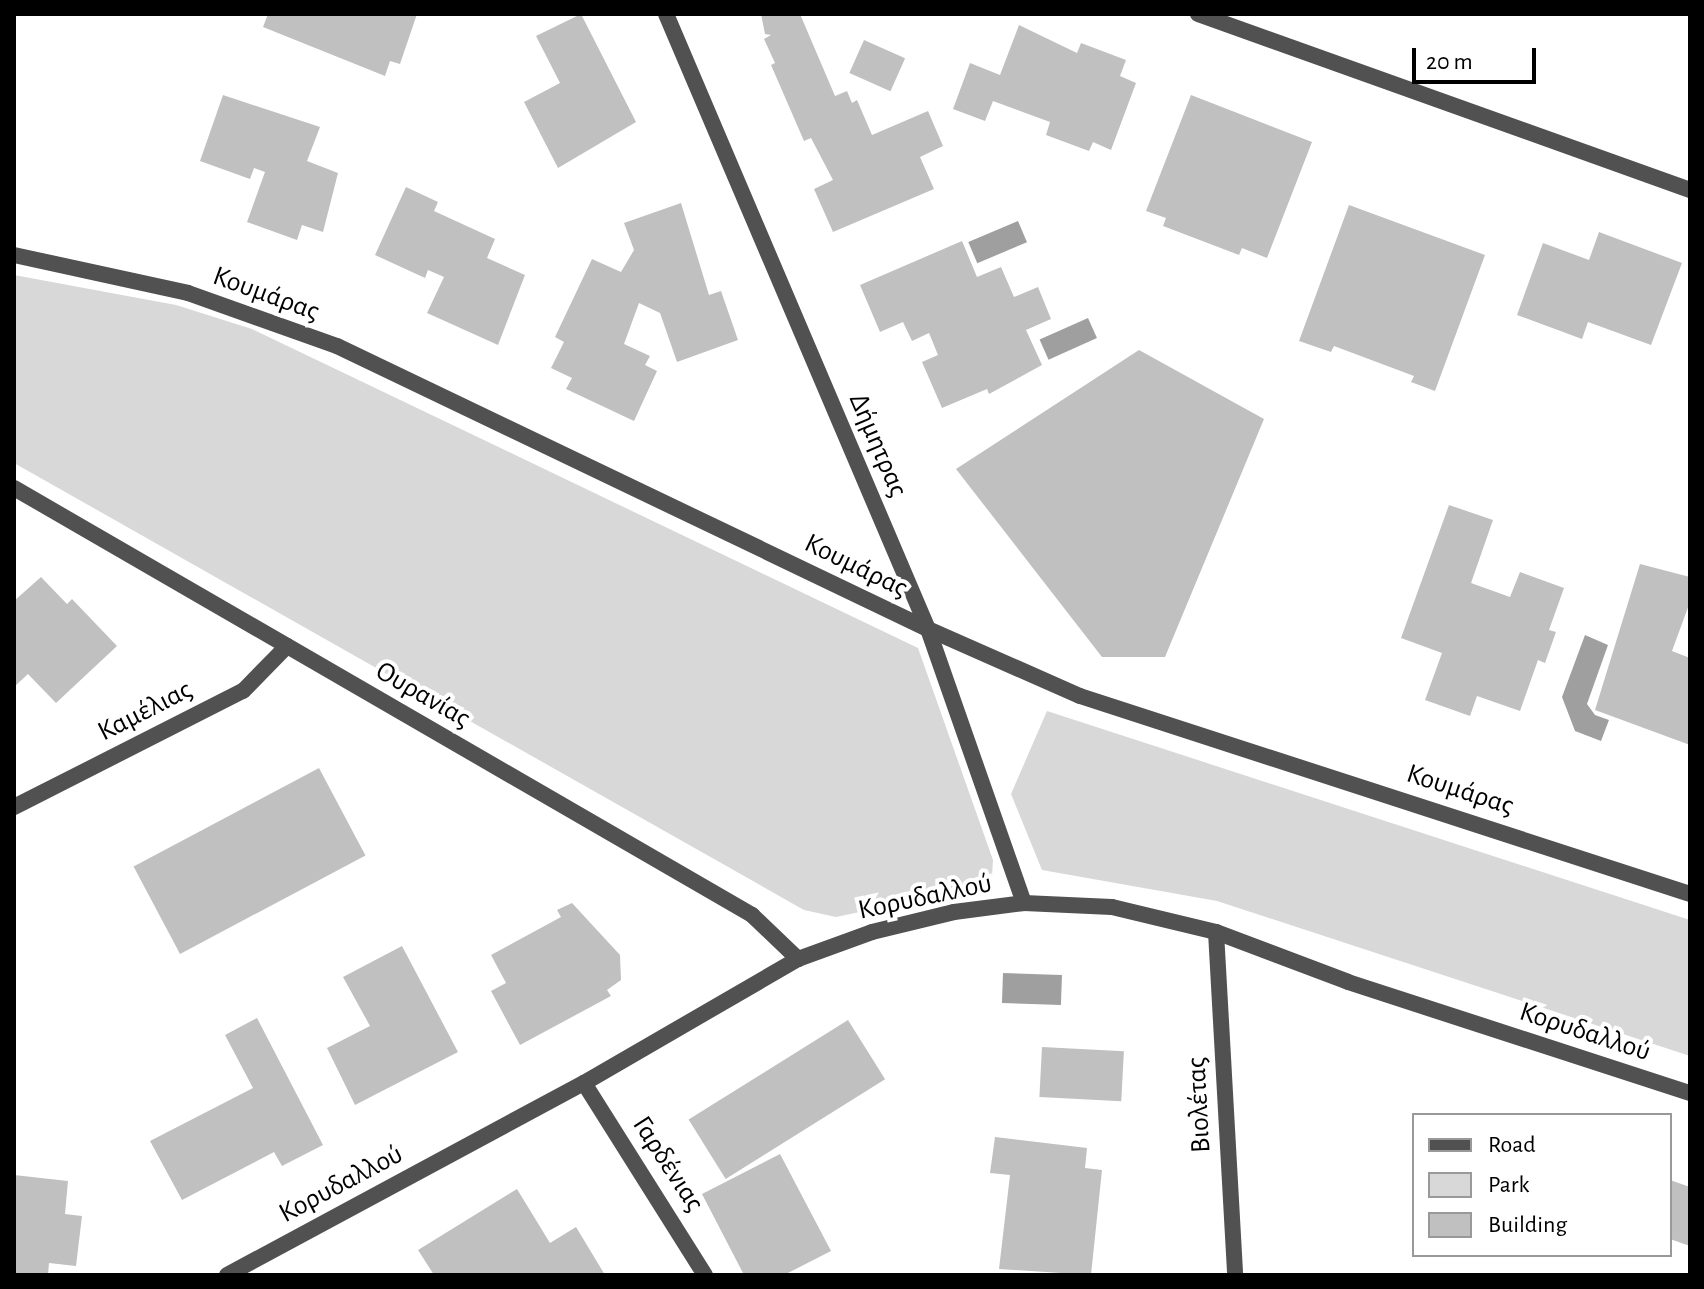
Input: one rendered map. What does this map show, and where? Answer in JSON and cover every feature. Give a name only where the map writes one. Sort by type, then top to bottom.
[{"type":"street","name":"Δήμητρας","points":[[666,14],[928,629],[1024,903]]},
{"type":"street","points":[[1198,14],[1690,190]]},
{"type":"street","name":"Κουμάρας","points":[[14,255],[188,293],[337,346],[928,629],[1080,696],[1690,894]]},
{"type":"street","name":"Ουρανίας","points":[[14,488],[752,915],[798,959]]},
{"type":"street","name":"Καμέλιας","points":[[14,807],[243,691],[287,646]]},
{"type":"street","name":"Κορυδαλλού","points":[[227,1275],[584,1083],[798,959],[886,928],[954,912],[1024,903],[1112,907],[1216,932],[1348,982],[1690,1093]]},
{"type":"street","name":"Βιολέτας","points":[[1216,932],[1235,1275]]},
{"type":"street","name":"Γαρδένιας","points":[[584,1083],[705,1275]]},
{"type":"green space","points":[[14,275],[176,305],[252,329],[918,648],[993,860],[992,876],[979,887],[836,917],[804,910],[14,463]]},
{"type":"green space","points":[[1047,711],[1690,920],[1690,1056],[1217,901],[1042,870],[1011,794]]},
{"type":"shaded area","points":[[1018,221],[1027,242],[977,263],[968,242]]},
{"type":"shaded area","points":[[1088,318],[1097,338],[1049,360],[1040,340]]},
{"type":"shaded area","points":[[1585,635],[1608,645],[1587,704],[1595,715],[1609,720],[1601,741],[1575,731],[1562,697]]},
{"type":"shaded area","points":[[1003,973],[1062,975],[1061,1005],[1002,1003]]},
{"type":"building","points":[[268,14],[417,14],[400,64],[390,61],[385,76],[263,27]]},
{"type":"building","points":[[581,14],[636,122],[558,168],[524,102],[560,83],[536,36]]},
{"type":"building","points":[[761,14],[800,14],[835,96],[847,91],[852,103],[857,100],[872,135],[928,111],[943,146],[920,157],[934,189],[833,232],[814,189],[833,180],[811,138],[804,141],[771,65],[775,63],[764,39],[771,35],[765,34]]},
{"type":"building","points":[[1019,25],[1077,53],[1081,43],[1126,60],[1120,76],[1136,83],[1111,150],[1093,142],[1089,151],[1046,135],[1050,122],[993,101],[985,121],[953,109],[970,63],[1000,75]]},
{"type":"building","points":[[864,40],[905,58],[890,91],[849,73]]},
{"type":"building","points":[[223,95],[320,127],[307,161],[338,173],[323,232],[302,225],[297,240],[247,222],[265,172],[254,168],[250,179],[200,161]]},
{"type":"building","points":[[1191,95],[1312,142],[1267,258],[1242,248],[1239,255],[1163,226],[1166,218],[1146,211]]},
{"type":"building","points":[[406,187],[438,202],[434,211],[495,239],[487,258],[525,275],[498,345],[427,313],[444,277],[428,270],[425,278],[375,255]]},
{"type":"building","points":[[681,203],[709,295],[721,291],[738,340],[677,362],[660,313],[639,303],[624,344],[650,356],[645,365],[657,371],[634,421],[566,389],[572,378],[551,368],[564,342],[555,337],[592,259],[621,272],[634,250],[624,223]]},
{"type":"building","points":[[1349,205],[1485,255],[1435,391],[1411,382],[1414,376],[1334,346],[1331,352],[1299,341]]},
{"type":"building","points":[[1599,232],[1682,263],[1651,345],[1588,322],[1582,339],[1517,315],[1543,243],[1589,260]]},
{"type":"building","points":[[962,241],[977,277],[1001,267],[1014,297],[1038,287],[1051,319],[1026,330],[1042,365],[989,394],[987,389],[942,408],[922,362],[938,355],[929,333],[912,341],[903,322],[880,332],[860,285]]},
{"type":"building","points":[[1139,350],[1264,419],[1165,657],[1102,657],[956,469]]},
{"type":"building","points":[[1449,505],[1493,520],[1471,583],[1510,597],[1520,572],[1564,588],[1549,630],[1556,632],[1545,663],[1538,660],[1520,711],[1477,696],[1470,716],[1425,700],[1442,653],[1401,638]]},
{"type":"building","points":[[1640,564],[1690,577],[1690,602],[1672,651],[1690,658],[1690,745],[1595,710]]},
{"type":"building","points":[[41,577],[67,604],[72,599],[117,646],[56,703],[28,674],[14,687],[14,601]]},
{"type":"building","points":[[319,768],[365,855],[180,954],[134,867]]},
{"type":"building","points":[[572,903],[620,955],[621,980],[607,990],[611,996],[520,1045],[491,991],[506,983],[491,955],[561,917],[557,910]]},
{"type":"building","points":[[402,946],[458,1052],[355,1105],[327,1048],[370,1026],[343,977]]},
{"type":"building","points":[[257,1018],[323,1145],[282,1166],[274,1152],[182,1200],[150,1141],[253,1088],[225,1035]]},
{"type":"building","points":[[848,1020],[885,1079],[726,1179],[689,1120]]},
{"type":"building","points":[[1042,1047],[1124,1051],[1121,1101],[1039,1097]]},
{"type":"building","points":[[995,1137],[1087,1148],[1085,1168],[1102,1170],[1091,1275],[999,1269],[1010,1175],[990,1173]]},
{"type":"building","points":[[780,1154],[831,1251],[784,1275],[744,1275],[702,1194]]},
{"type":"building","points":[[14,1175],[68,1181],[65,1214],[82,1216],[76,1266],[49,1263],[48,1275],[14,1275]]},
{"type":"building","points":[[1672,1181],[1690,1187],[1690,1246],[1672,1240]]},
{"type":"building","points":[[517,1189],[550,1243],[576,1227],[605,1275],[434,1275],[418,1250]]}]
